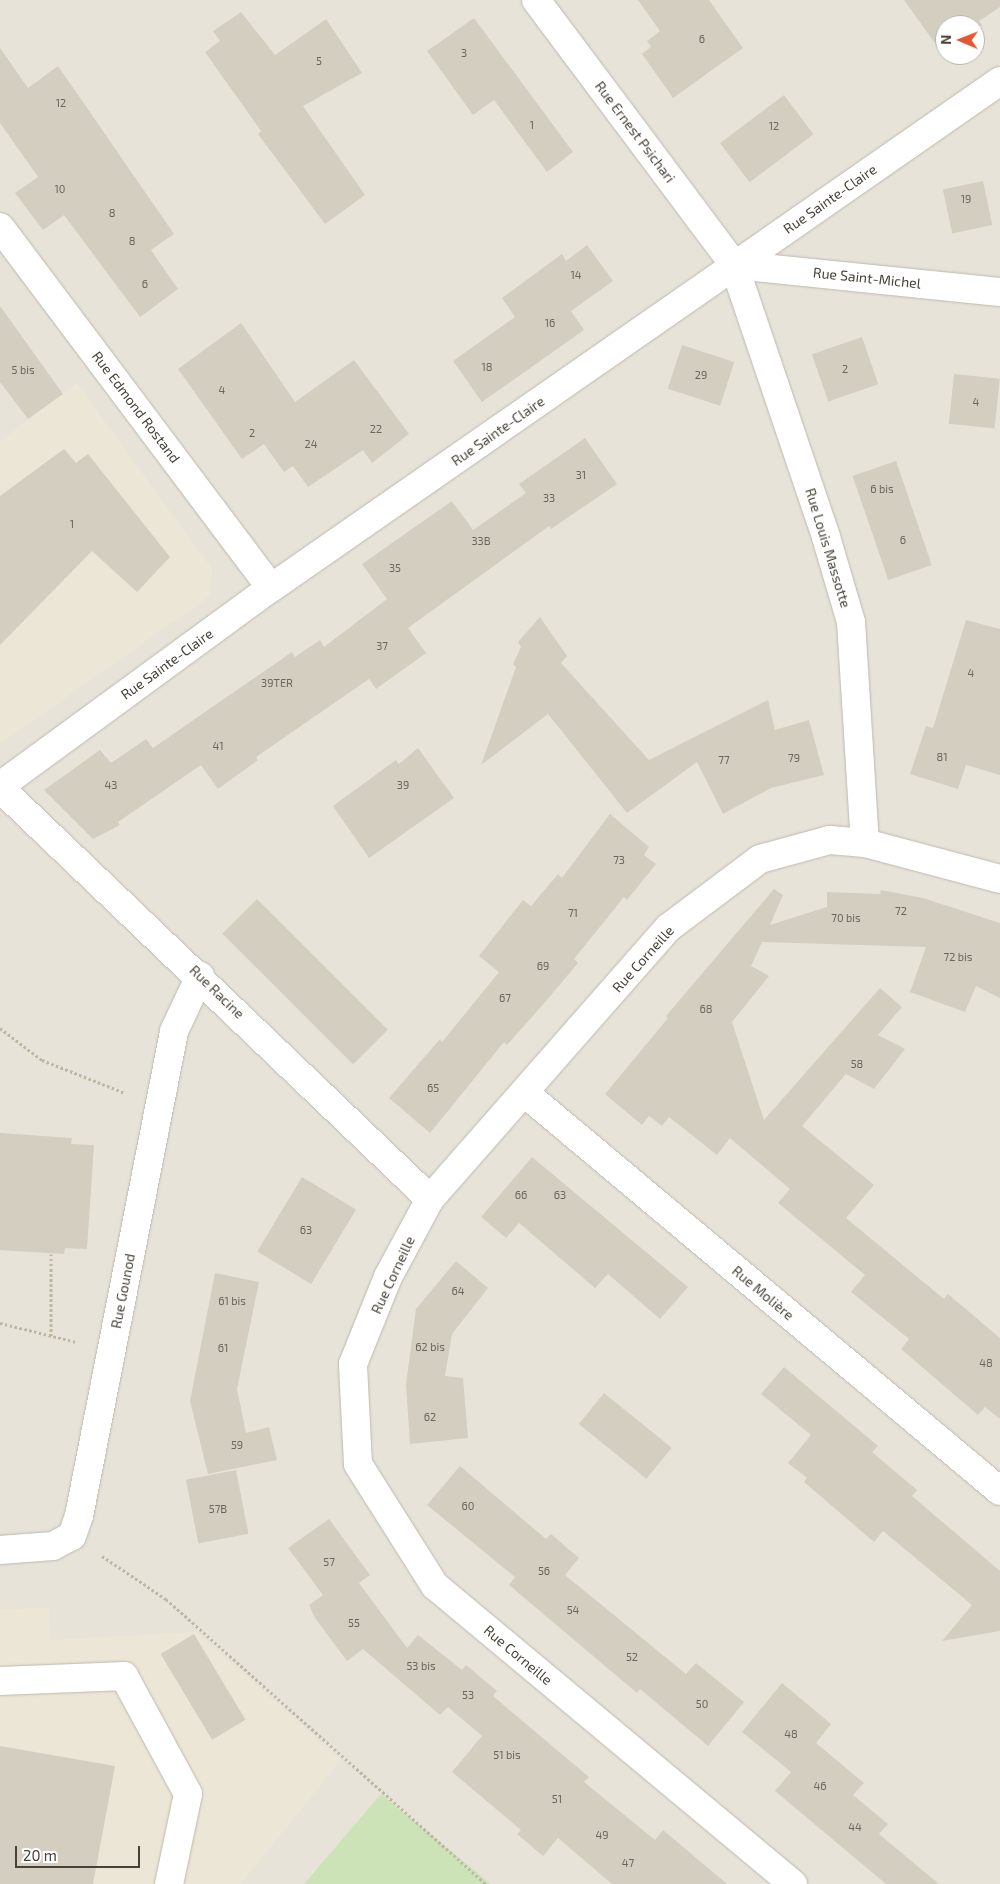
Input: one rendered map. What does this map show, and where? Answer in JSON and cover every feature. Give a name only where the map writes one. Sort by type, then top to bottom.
[{"type":"street","name":"Rue Ernest Psichari","points":[[536,0],[734,265]]},
{"type":"street","name":"Rue Sainte-Claire","points":[[0,787],[272,588],[1000,81]]},
{"type":"street","name":"Rue Edmond Rostand","points":[[0,227],[272,588]]},
{"type":"street","name":"Rue Saint-Michel","points":[[734,265],[1000,292]]},
{"type":"street","name":"Rue Louis Massotte","points":[[734,265],[826,537],[850,622],[865,843]]},
{"type":"street","name":"Rue Racine","points":[[0,787],[200,976],[430,1199]]},
{"type":"street","name":"Rue Corneille","points":[[793,1884],[435,1586],[358,1464],[354,1364],[388,1277],[430,1199],[526,1094],[668,928],[760,859],[830,840],[865,843],[1000,879]]},
{"type":"street","name":"Rue Gounod","points":[[72,1536],[79,1516],[174,1031],[200,976]]},
{"type":"street","name":"Rue Molière","points":[[526,1094],[1000,1491]]},
{"type":"street","points":[[0,1550],[53,1546],[72,1536]]},
{"type":"street","points":[[0,1681],[124,1676],[188,1794],[169,1884]]},
{"type":"path","points":[[0,1028],[42,1060],[104,1087],[161,1104]]},
{"type":"path","points":[[51,1254],[51,1336]]},
{"type":"path","points":[[0,1323],[111,1351]]},
{"type":"path","points":[[72,1536],[166,1599],[486,1884]]},
{"type":"shaded area","points":[[0,0],[1000,0],[1000,1884],[0,1884]]},
{"type":"shaded area","points":[[77,383],[212,569],[210,596],[0,744],[0,441]]},
{"type":"shaded area","points":[[49,1607],[50,1640],[196,1632],[341,1760],[241,1884],[0,1884],[0,1610]]},
{"type":"green space","points":[[381,1794],[491,1884],[304,1884]]},
{"type":"building","points":[[638,0],[709,0],[743,48],[673,98],[642,54],[651,47],[647,41],[660,31]]},
{"type":"building","points":[[904,0],[1000,0],[1000,7],[985,17],[985,15],[935,15],[935,43]]},
{"type":"building","points":[[241,12],[275,55],[326,19],[362,73],[303,106],[365,195],[325,224],[258,134],[261,131],[205,52],[220,41],[213,31]]},
{"type":"building","points":[[474,18],[573,152],[547,172],[494,100],[473,115],[427,51]]},
{"type":"building","points":[[0,48],[28,88],[58,66],[174,234],[151,250],[178,289],[140,317],[64,215],[43,230],[15,193],[38,177],[0,123]]},
{"type":"building","points":[[784,95],[813,134],[750,182],[720,143]]},
{"type":"building","points":[[983,181],[992,225],[952,234],[943,190]]},
{"type":"building","points":[[587,245],[613,281],[571,311],[584,330],[482,402],[453,361],[515,317],[502,298],[562,254],[566,261]]},
{"type":"building","points":[[0,306],[63,394],[28,419],[0,382]]},
{"type":"building","points":[[241,323],[295,402],[354,360],[409,434],[372,463],[363,450],[308,487],[293,466],[284,472],[264,444],[242,459],[178,369]]},
{"type":"building","points":[[862,337],[878,384],[828,402],[812,354]]},
{"type":"building","points":[[682,345],[734,362],[720,406],[668,389]]},
{"type":"building","points":[[954,374],[1000,379],[995,429],[949,424]]},
{"type":"building","points":[[585,438],[617,484],[551,529],[549,526],[408,628],[426,653],[376,689],[369,679],[256,757],[258,760],[218,789],[201,765],[118,822],[120,825],[93,839],[44,790],[100,750],[111,763],[146,739],[153,748],[292,652],[295,657],[320,640],[324,647],[387,599],[362,564],[452,501],[473,530],[526,493],[519,484]]},
{"type":"building","points":[[64,449],[76,463],[88,454],[170,557],[137,592],[92,551],[0,645],[0,496]]},
{"type":"building","points":[[896,461],[932,565],[888,580],[853,476]]},
{"type":"building","points":[[540,617],[567,656],[561,663],[649,760],[768,700],[775,730],[809,720],[824,775],[771,788],[723,814],[697,762],[627,813],[548,714],[481,765],[516,667],[513,664],[521,647],[518,642]]},
{"type":"building","points":[[966,620],[1000,629],[1000,775],[966,765],[958,789],[910,774],[926,726],[933,728]]},
{"type":"building","points":[[418,748],[454,798],[369,858],[333,806],[396,760],[399,764]]},
{"type":"building","points":[[610,814],[649,847],[644,855],[656,864],[627,900],[624,897],[574,959],[578,963],[507,1045],[504,1042],[430,1133],[389,1098],[440,1039],[442,1042],[499,972],[479,956],[523,900],[531,906],[558,874],[562,878]]},
{"type":"building","points":[[774,889],[783,895],[770,925],[827,907],[827,892],[880,894],[881,890],[923,898],[1000,923],[1000,998],[976,986],[965,1012],[910,992],[926,947],[762,942],[751,966],[769,976],[732,1022],[764,1120],[880,988],[902,1007],[878,1035],[905,1049],[874,1089],[846,1074],[802,1126],[874,1185],[846,1218],[944,1299],[948,1294],[1000,1338],[1000,1419],[985,1407],[978,1415],[901,1349],[909,1339],[851,1292],[865,1275],[778,1203],[790,1189],[730,1138],[717,1155],[669,1117],[662,1126],[649,1116],[642,1125],[605,1094],[668,1018],[666,1016]]},
{"type":"building","points":[[257,899],[388,1030],[353,1064],[222,934]]},
{"type":"building","points":[[0,1133],[72,1138],[71,1144],[94,1145],[87,1249],[65,1248],[64,1254],[0,1250]]},
{"type":"building","points":[[532,1157],[688,1287],[660,1319],[608,1274],[595,1288],[519,1223],[506,1238],[481,1217]]},
{"type":"building","points":[[302,1177],[356,1209],[311,1284],[257,1252]]},
{"type":"building","points":[[456,1261],[488,1288],[452,1334],[445,1376],[463,1378],[468,1438],[410,1444],[406,1384],[416,1309]]},
{"type":"building","points":[[215,1273],[259,1282],[237,1389],[246,1433],[269,1427],[277,1460],[208,1474],[190,1401]]},
{"type":"building","points":[[784,1367],[878,1446],[872,1452],[917,1490],[912,1496],[1000,1571],[1000,1631],[942,1641],[972,1605],[883,1531],[874,1542],[804,1482],[807,1478],[788,1463],[811,1435],[761,1394]]},
{"type":"building","points":[[604,1393],[672,1448],[646,1479],[579,1424]]},
{"type":"building","points":[[460,1466],[546,1539],[551,1534],[579,1558],[565,1575],[686,1674],[696,1663],[744,1702],[708,1746],[640,1689],[637,1693],[509,1585],[515,1577],[427,1505]]},
{"type":"building","points":[[236,1470],[248,1534],[198,1544],[186,1480]]},
{"type":"building","points":[[329,1519],[370,1575],[359,1583],[407,1648],[418,1635],[462,1670],[466,1665],[497,1691],[493,1696],[589,1777],[584,1782],[655,1840],[663,1830],[727,1884],[612,1884],[558,1838],[543,1856],[517,1834],[521,1830],[452,1772],[482,1736],[448,1707],[440,1715],[363,1649],[347,1661],[315,1618],[309,1605],[323,1595],[288,1548]]},
{"type":"building","points":[[194,1634],[246,1720],[212,1740],[161,1654]]},
{"type":"building","points":[[782,1683],[831,1724],[816,1743],[864,1783],[853,1795],[888,1824],[879,1834],[939,1884],[886,1884],[775,1791],[791,1772],[742,1732]]},
{"type":"building","points":[[0,1746],[115,1766],[93,1884],[0,1884]]}]
